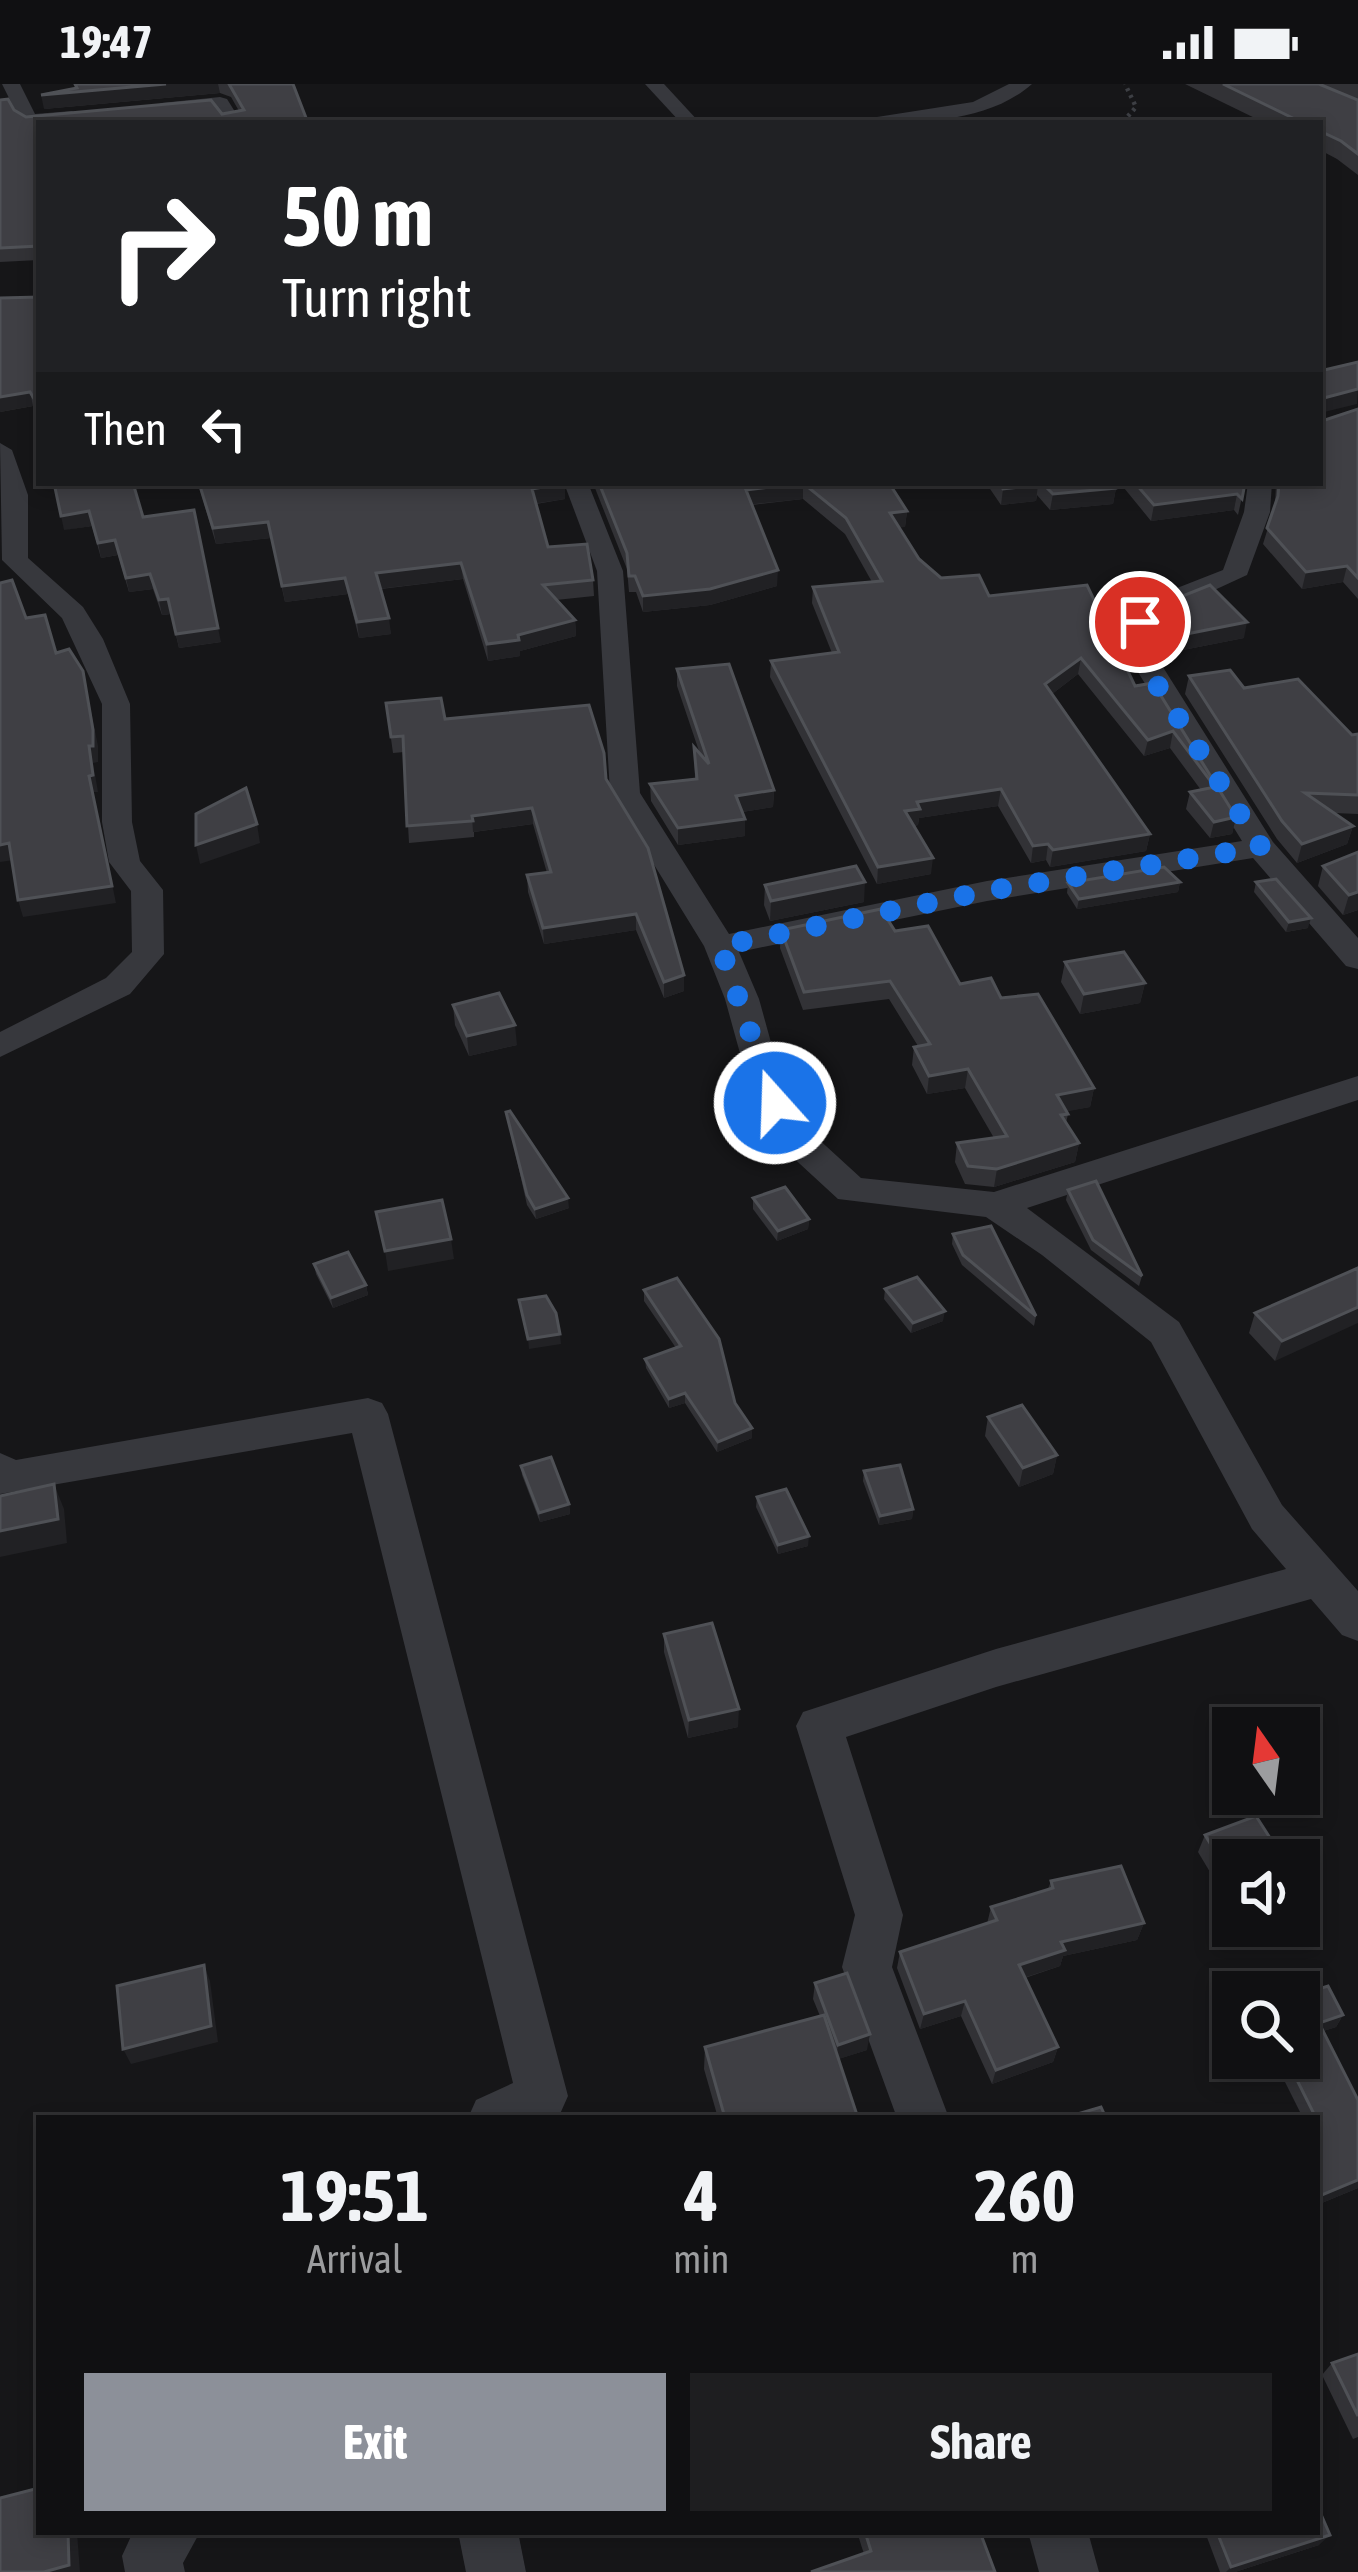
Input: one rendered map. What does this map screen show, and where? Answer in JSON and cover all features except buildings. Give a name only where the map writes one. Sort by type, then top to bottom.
[{"type":"street","points":[[11,84],[29,120],[85,116]]},
{"type":"street","points":[[654,84],[688,120]]},
{"type":"street","points":[[896,120],[978,107],[1023,84]]},
{"type":"street","points":[[146,111],[216,94]]},
{"type":"street","points":[[0,450],[15,495],[15,560],[73,613],[116,704],[117,822],[124,862],[147,890],[148,954],[118,986],[0,1046]]},
{"type":"street","points":[[576,486],[610,571],[625,793],[720,946],[742,1000],[763,1075],[788,1132],[851,1190],[995,1205],[1358,1088]]},
{"type":"street","points":[[1260,486],[1257,512],[1234,575],[1160,605],[1140,622],[1142,656],[1261,847],[1358,959]]},
{"type":"street","points":[[720,946],[987,891],[1261,847]]},
{"type":"street","points":[[1290,881],[1324,867]]},
{"type":"street","points":[[995,1205],[1055,1245],[1165,1332],[1268,1517],[1358,1622]]},
{"type":"street","points":[[0,1470],[4,1479],[368,1414],[542,2096],[501,2115]]},
{"type":"street","points":[[922,2115],[867,1967],[879,1915],[819,1726],[996,1668],[1320,1578]]},
{"type":"street","points":[[155,2572],[152,2556],[168,2535]]},
{"type":"street","points":[[489,2535],[496,2572]]},
{"type":"street","points":[[1059,2535],[1069,2572]]},
{"type":"path","points":[[1125,84],[1136,107],[1127,120]]},
{"type":"route","points":[[775,1103],[720,946],[987,891],[1261,847],[1158,686],[1142,656],[1140,622]]}]
